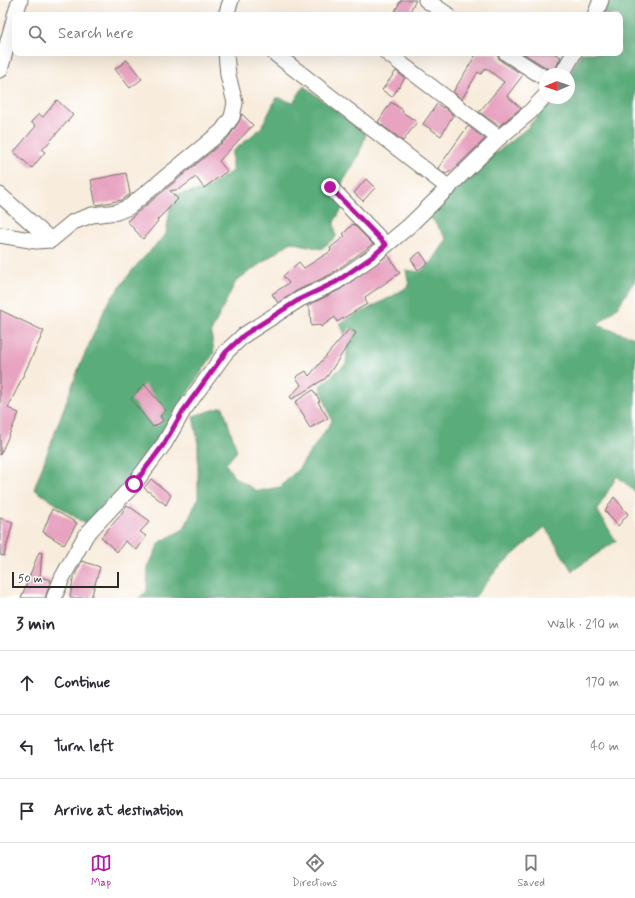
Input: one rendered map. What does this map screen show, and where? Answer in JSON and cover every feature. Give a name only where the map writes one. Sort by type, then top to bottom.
[{"type":"street","points":[[16,12],[20,0]]},
{"type":"street","points":[[227,12],[231,0]]},
{"type":"street","points":[[426,0],[444,12]]},
{"type":"street","points":[[596,12],[601,0]]},
{"type":"street","points":[[0,70],[12,27]]},
{"type":"street","points":[[0,235],[36,240],[51,240],[73,222],[92,215],[117,212],[129,207],[222,131],[232,117],[235,104],[228,75],[226,56]]},
{"type":"street","points":[[278,56],[449,188]]},
{"type":"street","points":[[391,56],[499,138]]},
{"type":"street","points":[[511,56],[539,74]]},
{"type":"street","points":[[565,68],[572,56]]},
{"type":"street","points":[[54,598],[62,578],[86,535],[134,484],[164,444],[183,411],[226,352],[244,335],[300,299],[336,282],[372,257],[449,188],[499,138],[529,113],[539,102]]},
{"type":"street","points":[[330,187],[386,245]]},
{"type":"street","points":[[0,196],[51,240]]},
{"type":"green space","points":[[607,0],[635,0],[635,280],[617,308],[597,325],[635,338],[635,492],[617,476],[597,510],[616,541],[572,571],[545,527],[499,567],[474,598],[139,598],[147,591],[148,567],[160,542],[184,529],[198,498],[198,442],[193,416],[223,407],[237,451],[226,464],[234,477],[257,491],[280,487],[299,468],[332,421],[320,386],[346,364],[348,343],[340,323],[409,286],[406,270],[420,272],[432,262],[447,239],[429,215],[486,161],[526,129],[549,104],[575,104],[575,68],[573,68],[579,56],[623,56],[623,12],[602,12]]},
{"type":"green space","points":[[304,86],[366,134],[358,157],[338,190],[347,201],[334,222],[336,237],[321,249],[291,242],[236,281],[211,332],[214,353],[157,439],[115,494],[85,524],[34,489],[79,367],[107,304],[134,268],[166,234],[172,195],[204,190],[232,171],[232,152],[261,128],[277,97],[293,103]]},
{"type":"building","points":[[401,0],[416,0],[410,12],[395,12]]},
{"type":"building","points":[[475,56],[498,56],[501,61],[523,75],[507,96],[521,108],[499,126],[479,112],[504,82],[486,68],[481,74],[478,72],[462,99],[453,92]]},
{"type":"building","points":[[528,56],[559,56],[561,57],[556,68],[547,68]]},
{"type":"building","points":[[127,60],[142,79],[130,88],[115,69]]},
{"type":"building","points":[[396,71],[405,78],[392,97],[382,90]]},
{"type":"building","points":[[57,100],[73,115],[42,150],[45,152],[32,168],[14,152],[36,126],[31,122],[39,114],[43,117]]},
{"type":"building","points":[[391,102],[403,110],[402,112],[417,122],[403,141],[378,122]]},
{"type":"building","points":[[437,104],[443,108],[444,107],[453,115],[441,136],[423,124]]},
{"type":"building","points":[[242,114],[253,125],[219,161],[227,171],[204,188],[196,177],[180,189],[170,191],[178,199],[157,220],[158,221],[143,239],[127,221],[228,138],[239,122]]},
{"type":"building","points":[[468,126],[485,139],[455,168],[446,174],[438,168]]},
{"type":"building","points":[[126,173],[130,194],[122,200],[96,205],[91,180]]},
{"type":"building","points":[[366,179],[375,188],[363,201],[354,193]]},
{"type":"building","points":[[353,224],[373,244],[331,274],[296,291],[278,303],[272,294],[289,283],[283,276],[299,262],[304,268],[331,251],[330,248],[345,236],[343,234]]},
{"type":"building","points":[[420,252],[428,263],[418,270],[411,259]]},
{"type":"building","points":[[388,255],[400,273],[365,297],[367,304],[337,322],[335,317],[321,327],[320,325],[311,326],[310,310],[307,306],[341,289]]},
{"type":"building","points":[[0,310],[44,331],[8,408],[19,413],[0,455]]},
{"type":"building","points":[[350,328],[356,333],[326,378],[292,399],[290,397],[301,385],[296,377],[306,371],[309,376]]},
{"type":"building","points":[[144,384],[166,410],[160,416],[163,421],[153,427],[131,399]]},
{"type":"building","points":[[313,390],[320,401],[318,402],[328,418],[310,428],[295,402]]},
{"type":"building","points":[[151,479],[171,495],[166,505],[144,488]]},
{"type":"building","points":[[614,497],[628,514],[618,526],[605,511]]},
{"type":"building","points":[[127,505],[150,521],[140,532],[146,536],[137,550],[125,541],[117,552],[101,537],[119,517]]},
{"type":"building","points":[[52,509],[77,523],[64,545],[43,532]]},
{"type":"building","points":[[0,518],[13,522],[4,556],[0,555]]},
{"type":"building","points":[[39,552],[42,553],[40,577],[51,580],[45,598],[21,598]]},
{"type":"building","points":[[82,561],[100,567],[91,598],[70,598],[73,579]]},
{"type":"route","points":[[134,484],[164,444],[183,411],[226,352],[244,335],[300,299],[336,282],[372,257],[386,245],[330,187]]}]
